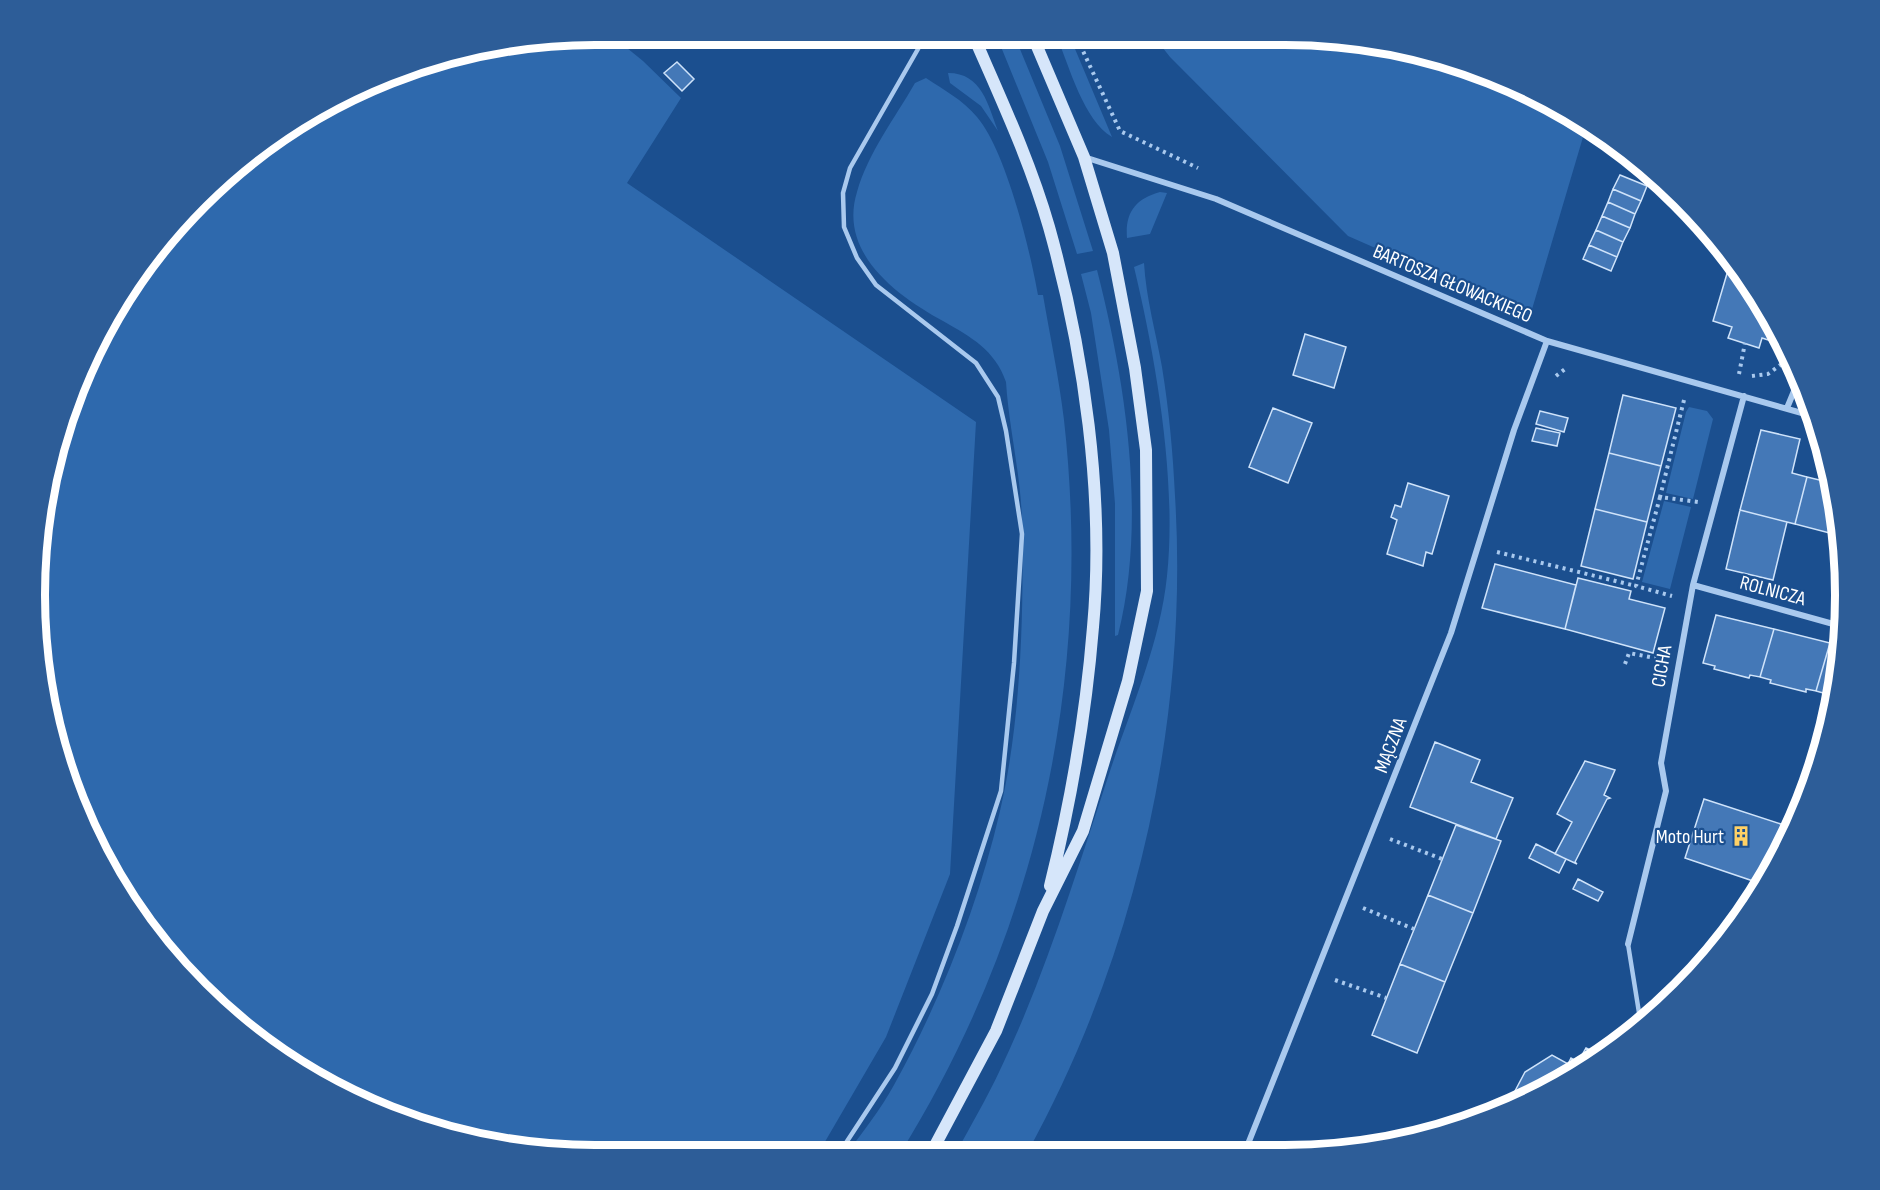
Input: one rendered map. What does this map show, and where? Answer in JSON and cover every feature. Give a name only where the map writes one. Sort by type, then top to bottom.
[{"type":"main road","points":[[978,45],[1024,154],[1048,224],[1080,367],[1090,436],[1095,525],[1094,626],[1074,776],[1043,911]]},
{"type":"main road","points":[[935,1145],[996,1031],[1043,911],[1083,831],[1128,681],[1147,591],[1146,450],[1135,368],[1113,253],[1084,157],[1037,45]]},
{"type":"street","name":"BARTOSZA GŁOWACKIEGO","points":[[1084,157],[1216,199],[1547,341],[1804,413]]},
{"type":"street","name":"MĄCZNA","points":[[1248,1145],[1451,633],[1514,430],[1547,341]]},
{"type":"street","points":[[1787,408],[1795,389]]},
{"type":"street","name":"CICHA","points":[[1629,944],[1666,791],[1661,763],[1693,585],[1744,396]]},
{"type":"street","name":"ROLNICZA","points":[[1693,585],[1834,624]]},
{"type":"lane","points":[[845,1145],[895,1068],[932,994],[957,926],[1001,791],[1014,663],[1022,534],[1006,431],[998,397],[976,363],[876,285],[857,258],[844,226],[843,192],[850,168],[920,45]]},
{"type":"lane","points":[[1629,944],[1640,1016]]},
{"type":"path","points":[[1080,45],[1120,131],[1198,168]]},
{"type":"path","points":[[1745,343],[1737,374],[1754,377],[1768,374],[1783,363]]},
{"type":"path","points":[[1565,369],[1575,371]]},
{"type":"path","points":[[1675,397],[1695,403]]},
{"type":"path","points":[[1636,586],[1685,400]]},
{"type":"path","points":[[1695,513],[1700,492]]},
{"type":"path","points":[[1660,497],[1698,503]]},
{"type":"path","points":[[1491,562],[1494,551],[1675,597]]},
{"type":"path","points":[[1672,607],[1677,586]]},
{"type":"path","points":[[1625,664],[1629,653],[1660,660],[1662,649]]},
{"type":"path","points":[[1386,850],[1393,830]]},
{"type":"path","points":[[1390,839],[1442,859]]},
{"type":"path","points":[[1359,919],[1366,901]]},
{"type":"path","points":[[1363,909],[1414,929]]},
{"type":"path","points":[[1331,990],[1339,970]]},
{"type":"path","points":[[1335,980],[1386,998]]},
{"type":"shaded area","points":[[623,45],[681,98],[627,183],[976,422],[950,874],[886,1037],[823,1145],[559,1144],[488,1134],[418,1116],[385,1103],[320,1071],[289,1052],[232,1009],[206,984],[181,958],[138,901],[102,838],[87,805],[74,772],[56,702],[46,631],[45,595],[46,559],[56,488],[74,418],[87,385],[119,320],[138,289],[181,232],[206,206],[232,181],[289,138],[352,102],[385,87],[453,64],[523,50],[559,46]]},
{"type":"shaded area","points":[[1000,45],[1018,45],[1060,146],[1093,251],[1077,254],[1048,162]]},
{"type":"shaded area","points":[[1060,45],[1073,45],[1112,137],[1093,119],[1072,77]]},
{"type":"shaded area","points":[[1161,45],[1321,46],[1392,56],[1462,74],[1495,87],[1528,102],[1584,134],[1530,316],[1348,236]]},
{"type":"shaded area","points":[[948,73],[960,74],[976,84],[987,101],[998,131],[981,106],[950,83]]},
{"type":"shaded area","points":[[926,78],[953,96],[966,105],[988,133],[1007,176],[1029,253],[1038,295],[1043,295],[1064,420],[1071,517],[1070,612],[1061,707],[1045,800],[1020,891],[988,980],[949,1067],[905,1145],[853,1145],[884,1102],[911,1053],[942,986],[969,916],[991,846],[1007,777],[1020,667],[1022,522],[1020,487],[1006,382],[995,361],[981,346],[907,299],[891,285],[864,253],[856,234],[853,214],[862,178],[883,136],[915,83]]},
{"type":"shaded area","points":[[1160,192],[1167,193],[1150,234],[1127,238],[1128,221],[1133,208],[1144,199]]},
{"type":"shaded area","points":[[1144,263],[1167,399],[1175,496],[1177,580],[1173,665],[1163,750],[1147,835],[1125,918],[1098,999],[1065,1077],[1031,1145],[960,1145],[1000,1070],[1032,997],[1152,650],[1163,601],[1169,539],[1167,461],[1157,380],[1134,267]]},
{"type":"shaded area","points":[[1097,270],[1117,359],[1124,405],[1132,499],[1127,591],[1118,635],[1115,636],[1115,504],[1109,430],[1091,313],[1081,274]]},
{"type":"shaded area","points":[[1689,407],[1707,411],[1713,419],[1693,499],[1666,493]]},
{"type":"shaded area","points":[[1664,501],[1691,507],[1670,589],[1642,582]]},
{"type":"building","points":[[677,62],[694,79],[682,91],[664,73]]},
{"type":"building","points":[[1620,175],[1647,186],[1641,201],[1613,189]]},
{"type":"building","points":[[1613,189],[1641,201],[1635,214],[1608,202]]},
{"type":"building","points":[[1608,202],[1635,214],[1630,228],[1602,216]]},
{"type":"building","points":[[1602,216],[1630,228],[1623,242],[1596,230]]},
{"type":"building","points":[[1596,230],[1623,242],[1617,257],[1589,245]]},
{"type":"building","points":[[1589,245],[1617,257],[1611,271],[1583,259]]},
{"type":"building","points":[[1728,270],[1772,341],[1762,338],[1759,348],[1728,338],[1732,327],[1713,321]]},
{"type":"building","points":[[1305,334],[1346,347],[1334,388],[1293,375]]},
{"type":"building","points":[[1623,395],[1676,408],[1661,466],[1609,453]]},
{"type":"building","points":[[1273,408],[1312,423],[1288,483],[1249,467]]},
{"type":"building","points":[[1540,411],[1568,418],[1564,432],[1536,424]]},
{"type":"building","points":[[1536,428],[1560,433],[1557,446],[1532,441]]},
{"type":"building","points":[[1761,430],[1800,439],[1792,473],[1807,477],[1795,524],[1740,510]]},
{"type":"building","points":[[1609,453],[1661,466],[1647,522],[1595,509]]},
{"type":"building","points":[[1807,477],[1822,481],[1831,533],[1795,524]]},
{"type":"building","points":[[1408,483],[1449,496],[1432,554],[1426,552],[1423,566],[1387,554],[1397,520],[1391,517],[1395,505],[1401,507]]},
{"type":"building","points":[[1595,509],[1647,522],[1633,579],[1581,566]]},
{"type":"building","points":[[1740,510],[1787,522],[1773,580],[1726,569]]},
{"type":"building","points":[[1495,564],[1576,585],[1565,629],[1482,608]]},
{"type":"building","points":[[1578,578],[1631,591],[1629,599],[1665,608],[1653,653],[1565,629]]},
{"type":"building","points":[[1716,615],[1774,629],[1760,677],[1750,675],[1749,678],[1714,669],[1715,666],[1703,663]]},
{"type":"building","points":[[1774,629],[1830,643],[1816,691],[1806,689],[1806,692],[1770,683],[1771,680],[1760,677]]},
{"type":"building","points":[[1830,643],[1833,644],[1825,694],[1816,691]]},
{"type":"building","points":[[1435,742],[1480,760],[1471,782],[1513,798],[1496,839],[1410,807]]},
{"type":"building","points":[[1585,761],[1615,770],[1604,795],[1610,798],[1607,799],[1575,862],[1577,864],[1555,854],[1572,822],[1557,814]]},
{"type":"building","name":"Moto Hurt","points":[[1704,799],[1784,825],[1754,881],[1685,858]]},
{"type":"building","points":[[1456,825],[1501,841],[1473,913],[1428,895]]},
{"type":"building","points":[[1536,844],[1566,859],[1559,873],[1529,858]]},
{"type":"building","points":[[1578,879],[1603,892],[1598,901],[1573,889]]},
{"type":"building","points":[[1428,895],[1473,913],[1445,982],[1400,964]]},
{"type":"building","points":[[1400,964],[1445,982],[1417,1053],[1372,1035]]},
{"type":"building","points":[[1586,1048],[1592,1051],[1591,1052],[1580,1059]]},
{"type":"building","points":[[1552,1055],[1568,1064],[1571,1058],[1576,1061],[1513,1095],[1525,1072]]},
{"type":"place","name":"Moto Hurt","points":[[1741,836]]}]
